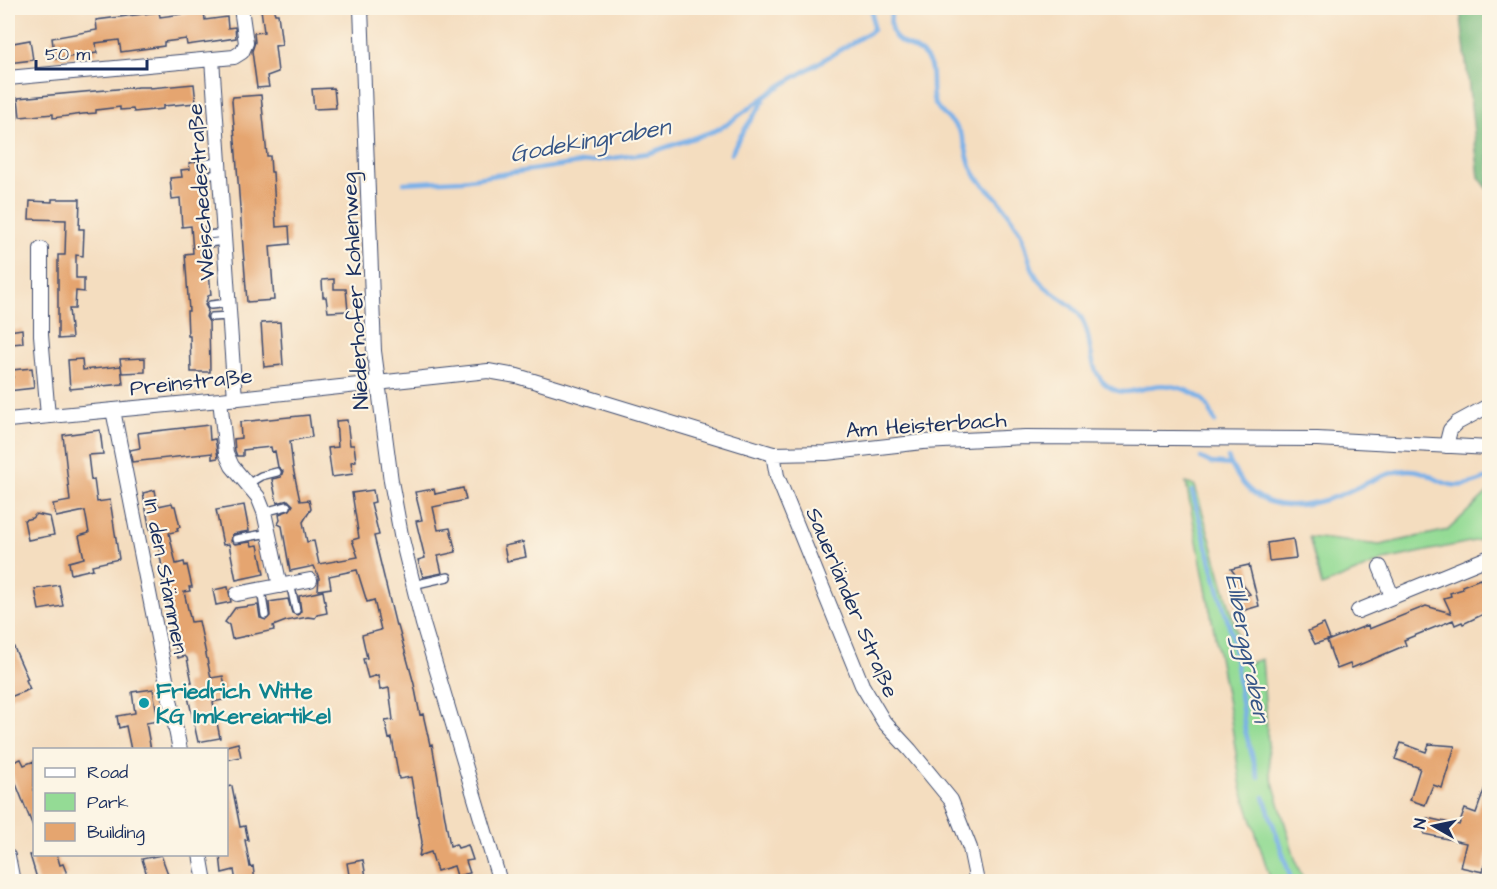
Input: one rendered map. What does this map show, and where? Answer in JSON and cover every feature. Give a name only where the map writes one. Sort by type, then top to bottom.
[{"type":"street","points":[[8,78],[234,57],[242,52],[246,43],[241,8]]},
{"type":"street","name":"Niederhofer Kohlenweg","points":[[361,8],[374,351],[391,481],[413,585],[500,882]]},
{"type":"street","name":"Weischedestraße","points":[[212,59],[235,399]]},
{"type":"street","points":[[41,249],[42,334],[48,416]]},
{"type":"street","name":"Am Heisterbach","points":[[378,383],[488,371],[517,376],[773,454],[826,453],[923,442],[1025,437],[1317,439],[1490,448]]},
{"type":"street","name":"Preinstraße","points":[[8,420],[378,383]]},
{"type":"street","points":[[220,400],[226,453],[232,466],[258,497],[285,585]]},
{"type":"street","points":[[1446,446],[1450,430],[1457,423],[1490,405]]},
{"type":"street","name":"In den Stämmen","points":[[113,410],[180,748]]},
{"type":"street","name":"Sauerländer Straße","points":[[773,454],[777,476],[862,685],[884,722],[951,800],[970,848],[977,882]]},
{"type":"street","points":[[1358,611],[1490,557]]},
{"type":"street","points":[[1380,567],[1392,596]]},
{"type":"street","points":[[237,594],[310,580]]},
{"type":"street","points":[[8,856],[14,882]]},
{"type":"street","points":[[200,856],[205,882]]},
{"type":"lane","points":[[8,94],[11,98],[14,117]]},
{"type":"lane","points":[[202,164],[220,168]]},
{"type":"lane","points":[[203,176],[220,168]]},
{"type":"lane","points":[[208,239],[225,237]]},
{"type":"lane","points":[[211,305],[230,309]]},
{"type":"lane","points":[[212,317],[230,309]]},
{"type":"lane","points":[[246,485],[261,476],[277,472]]},
{"type":"lane","points":[[264,512],[287,506]]},
{"type":"lane","points":[[236,538],[268,532]]},
{"type":"lane","points":[[413,585],[448,577]]},
{"type":"lane","points":[[285,585],[296,610]]},
{"type":"lane","points":[[261,590],[265,615]]},
{"type":"green space","points":[[1460,8],[1489,8],[1489,191],[1479,177]]},
{"type":"green space","points":[[1186,483],[1195,486],[1246,664],[1262,659],[1270,772],[1297,865],[1304,881],[1271,881],[1241,787],[1231,720]]},
{"type":"green space","points":[[1489,491],[1489,538],[1384,560],[1322,586],[1309,537],[1380,545],[1448,530]]},
{"type":"building","points":[[273,8],[275,14],[278,14],[282,45],[275,46],[278,72],[267,76],[269,87],[257,88],[252,51],[255,42],[254,33],[264,32],[261,9]]},
{"type":"building","points":[[204,11],[205,20],[227,17],[228,28],[235,27],[236,38],[187,45],[186,39],[164,42],[164,46],[121,52],[119,40],[96,43],[97,53],[55,59],[52,38],[97,30],[96,20],[159,12],[160,17]]},
{"type":"building","points":[[30,40],[33,60],[8,63],[8,44]]},
{"type":"building","points":[[194,84],[196,103],[134,112],[133,109],[120,110],[120,107],[96,110],[96,113],[53,118],[53,114],[20,117],[18,98]]},
{"type":"building","points":[[334,88],[336,108],[314,109],[312,89]]},
{"type":"building","points":[[261,95],[267,156],[270,156],[271,172],[273,172],[276,227],[289,226],[290,244],[270,246],[274,300],[247,302],[232,100],[233,97]]},
{"type":"building","points":[[197,162],[197,167],[201,169],[197,176],[202,181],[205,230],[202,243],[207,248],[211,295],[208,296],[205,305],[209,322],[210,372],[191,372],[185,254],[193,253],[191,226],[182,227],[180,198],[172,199],[170,178],[182,177],[181,170],[190,169],[189,163]]},
{"type":"building","points":[[52,199],[80,199],[79,229],[84,229],[83,256],[76,255],[76,278],[84,278],[84,292],[76,291],[75,309],[69,309],[72,338],[58,339],[58,255],[65,255],[66,220],[29,219],[30,201],[52,202]]},
{"type":"building","points":[[334,279],[334,289],[346,289],[348,311],[328,312],[326,297],[323,297],[322,280]]},
{"type":"building","points":[[280,322],[283,365],[264,367],[261,323]]},
{"type":"building","points":[[22,329],[23,343],[11,344],[9,331]]},
{"type":"building","points":[[145,358],[145,372],[122,373],[120,359]]},
{"type":"building","points":[[82,359],[83,370],[121,366],[123,384],[70,389],[68,360]]},
{"type":"building","points":[[32,368],[34,388],[8,391],[8,377],[13,377],[12,370]]},
{"type":"building","points":[[309,415],[312,437],[290,441],[300,501],[309,500],[311,509],[303,522],[307,542],[314,541],[319,564],[358,557],[352,540],[359,538],[352,493],[373,490],[375,502],[371,503],[379,535],[374,536],[396,626],[398,626],[414,684],[420,715],[423,714],[430,745],[432,744],[450,846],[456,844],[458,848],[468,845],[473,860],[466,861],[470,873],[457,876],[454,866],[437,871],[431,852],[419,856],[422,842],[411,777],[399,779],[392,738],[389,739],[385,721],[393,720],[389,688],[380,690],[378,675],[368,678],[363,659],[367,658],[362,635],[381,630],[374,600],[367,602],[357,570],[329,576],[331,588],[318,590],[319,578],[314,566],[290,571],[282,526],[278,524],[279,514],[290,510],[293,505],[288,500],[277,503],[272,479],[281,477],[283,471],[278,467],[275,451],[272,452],[271,447],[243,450],[243,456],[237,456],[235,451],[234,439],[241,438],[240,422]]},
{"type":"building","points":[[347,420],[350,445],[354,445],[356,461],[351,462],[353,474],[332,477],[328,448],[338,447],[336,421]]},
{"type":"building","points":[[209,425],[210,440],[215,439],[218,458],[212,459],[212,453],[132,462],[130,450],[140,448],[138,433]]},
{"type":"building","points":[[100,430],[103,454],[88,455],[91,480],[94,479],[97,502],[110,500],[119,559],[92,565],[93,569],[71,574],[69,562],[84,558],[79,536],[89,533],[85,511],[56,517],[53,504],[70,501],[63,435]]},
{"type":"building","points":[[463,488],[466,500],[433,507],[438,530],[450,528],[456,552],[438,556],[442,573],[423,577],[418,560],[425,558],[416,521],[422,520],[415,492],[434,489],[435,494]]},
{"type":"building","points":[[155,490],[158,506],[172,503],[175,506],[180,527],[177,528],[178,531],[169,533],[176,564],[184,562],[185,566],[187,565],[192,587],[189,587],[190,591],[184,592],[191,622],[199,621],[211,678],[223,676],[228,699],[213,702],[220,738],[198,742],[185,683],[192,682],[187,658],[185,656],[178,658],[171,626],[174,626],[159,567],[162,567],[156,536],[153,536],[149,526],[143,493]]},
{"type":"building","points":[[244,505],[249,531],[233,534],[231,541],[235,544],[251,542],[252,546],[258,545],[264,574],[236,580],[229,544],[223,545],[216,510]]},
{"type":"building","points":[[36,514],[50,517],[54,535],[28,540],[24,520]]},
{"type":"building","points":[[1293,539],[1296,558],[1269,561],[1267,543]]},
{"type":"building","points":[[523,542],[526,557],[507,561],[504,546]]},
{"type":"building","points":[[1249,565],[1259,606],[1238,612],[1234,599],[1250,594],[1231,569]]},
{"type":"building","points":[[1480,579],[1482,583],[1490,580],[1490,611],[1463,624],[1462,622],[1455,625],[1453,620],[1404,640],[1406,645],[1352,668],[1350,664],[1337,669],[1327,641],[1368,625],[1369,629],[1426,606],[1451,613],[1444,598],[1451,596],[1450,593],[1463,589],[1462,586]]},
{"type":"building","points":[[59,585],[63,606],[39,610],[35,589]]},
{"type":"building","points":[[228,587],[231,602],[216,605],[213,590]]},
{"type":"building","points":[[323,591],[327,613],[317,615],[315,618],[286,621],[273,626],[274,630],[232,639],[229,625],[225,622],[235,608],[258,605],[260,618],[266,620],[270,616],[269,602],[288,599],[292,613],[298,615],[301,611],[299,596]]},
{"type":"building","points":[[1324,624],[1330,639],[1315,644],[1308,631]]},
{"type":"building","points":[[8,634],[28,679],[26,680],[30,689],[8,698]]},
{"type":"building","name":"Friedrich Witte KG Imkereiartikel","points":[[153,689],[158,721],[146,723],[151,748],[131,748],[126,726],[119,728],[117,716],[135,713],[132,692]]},
{"type":"building","points":[[238,743],[241,757],[228,760],[226,746]]},
{"type":"building","points":[[1401,743],[1426,752],[1429,744],[1455,746],[1442,788],[1433,785],[1425,805],[1410,800],[1420,768],[1395,759]]},
{"type":"building","points":[[21,759],[24,765],[33,761],[33,826],[8,764]]},
{"type":"building","points":[[1488,779],[1490,780],[1490,841],[1483,872],[1460,867],[1466,843],[1424,834],[1427,818],[1459,825],[1465,809],[1476,813]]},
{"type":"building","points":[[232,786],[240,827],[245,826],[248,840],[245,840],[255,882],[236,882],[234,870],[222,873],[220,856],[228,856],[228,787]]},
{"type":"building","points":[[30,855],[57,856],[60,865],[63,864],[67,874],[60,876],[62,882],[38,882]]},
{"type":"building","points":[[161,856],[168,874],[161,876],[163,882],[149,882],[142,859]]},
{"type":"building","points":[[363,860],[366,877],[350,881],[347,863]]},
{"type":"waterway","name":"Godekingraben","points":[[404,183],[462,180],[649,153],[714,131],[726,125],[777,88],[873,30],[872,8]]},
{"type":"waterway","points":[[892,8],[893,33],[903,44],[925,56],[932,74],[933,97],[936,106],[961,134],[975,175],[1001,203],[1018,228],[1034,273],[1048,289],[1075,309],[1084,322],[1094,366],[1103,382],[1122,392],[1160,385],[1181,388],[1205,402],[1215,422]]},
{"type":"waterway","points":[[731,154],[764,101]]},
{"type":"waterway","name":"Ellberggraben","points":[[1201,458],[1211,463],[1231,465]]},
{"type":"waterway","points":[[1228,458],[1245,485],[1266,501],[1279,504],[1308,504],[1325,500],[1385,475],[1407,470],[1422,472],[1450,485],[1473,483],[1490,477]]},
{"type":"waterway","name":"Ellberggraben","points":[[1192,491],[1232,635],[1245,730],[1258,777]]},
{"type":"waterway","name":"Ellberggraben","points":[[1264,797],[1292,882]]},
{"type":"place","name":"Friedrich Witte KG Imkereiartikel","points":[[144,703]]}]
